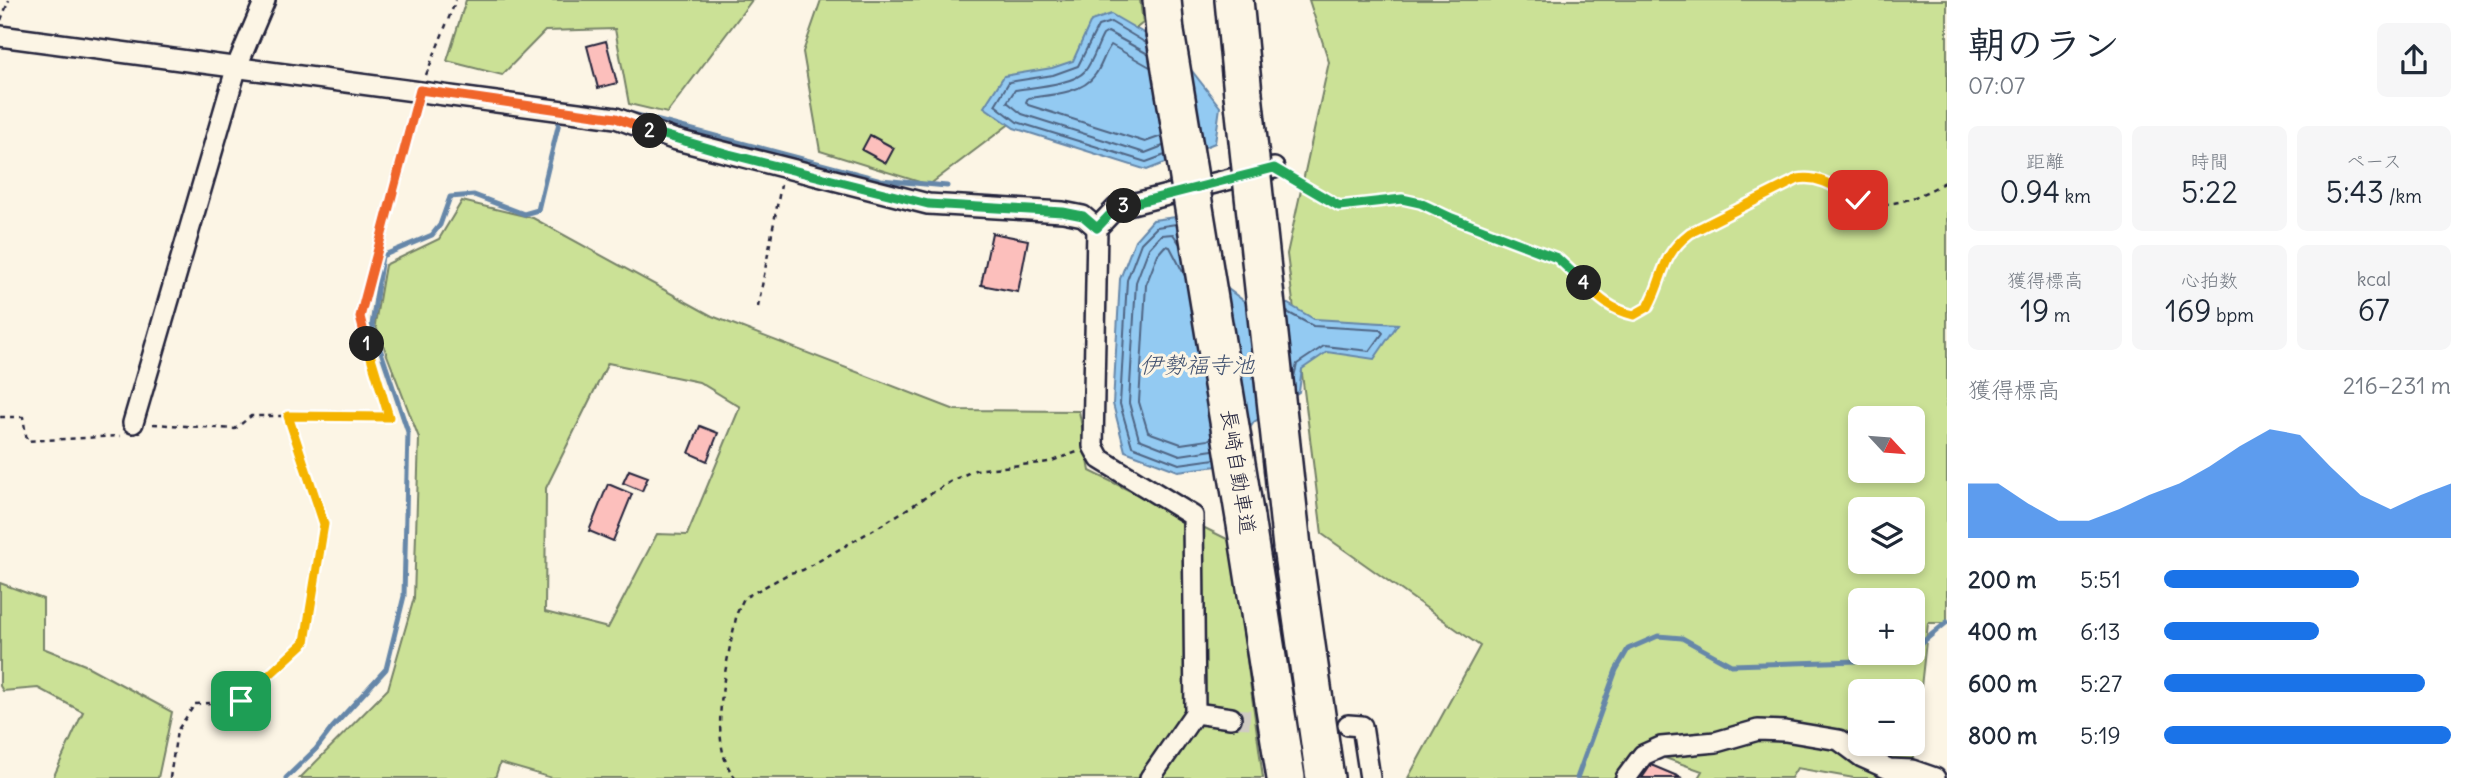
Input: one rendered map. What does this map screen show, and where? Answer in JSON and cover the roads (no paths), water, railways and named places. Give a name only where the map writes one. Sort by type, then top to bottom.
[{"type":"highway","name":"長崎自動車道","points":[[1234,0],[1292,547],[1325,778]]},
{"type":"highway","name":"長崎自動車道","points":[[1163,16],[1286,778]]},
{"type":"street","points":[[134,423],[237,66],[265,0]]},
{"type":"street","points":[[0,36],[616,118],[673,139],[928,204],[1063,212],[1083,216],[1097,228]]},
{"type":"street","points":[[1150,778],[1195,713],[1193,516],[1100,459],[1093,446],[1097,228],[1116,208],[1274,168]]},
{"type":"street","points":[[1195,713],[1231,718]]},
{"type":"street","points":[[1349,725],[1362,726],[1370,778]]},
{"type":"street","points":[[1626,778],[1643,755],[1661,747],[1716,742],[1758,730],[1786,731],[1839,740],[1862,757],[1889,769],[1912,770],[1935,778]]},
{"type":"water","points":[[1111,14],[1178,53],[1220,107],[1215,143],[1147,170],[1014,128],[984,107],[1004,76],[1052,68],[1073,61],[1091,21]]},
{"type":"water","name":"伊勢福寺池","points":[[1183,216],[1216,280],[1248,304],[1288,304],[1314,319],[1398,324],[1374,359],[1327,352],[1302,369],[1299,392],[1254,422],[1225,465],[1178,471],[1125,451],[1113,404],[1120,279],[1135,240],[1153,220]]},
{"type":"waterway","points":[[286,778],[316,749],[386,669],[404,596],[408,432],[372,325],[382,256],[432,235],[440,225],[450,197],[474,195],[524,214],[538,210],[561,114]]},
{"type":"waterway","points":[[633,114],[881,180],[947,186]]},
{"type":"waterway","points":[[1925,640],[1947,622]]},
{"type":"waterway","points":[[1577,778],[1616,670],[1628,649],[1658,636],[1682,638],[1731,665],[1848,661]]},
{"type":"tunnel","points":[[1231,718],[1348,725]]}]
